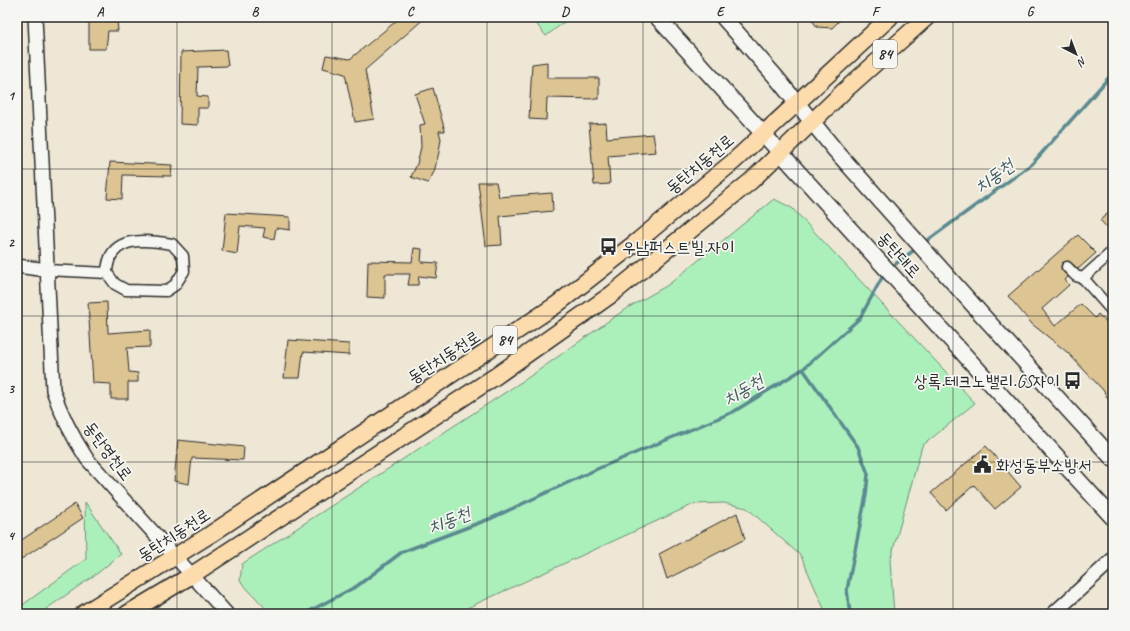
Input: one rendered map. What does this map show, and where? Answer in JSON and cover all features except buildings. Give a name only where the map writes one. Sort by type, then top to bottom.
[{"type":"main road","name":"동탄대로","points":[[657,17],[1113,518]]},
{"type":"main road","name":"동탄대로","points":[[723,17],[884,204],[1113,459]]},
{"type":"main road","name":"동탄치동천로","points":[[83,614],[218,530],[556,305],[639,240],[764,134],[890,17]]},
{"type":"main road","name":"84","points":[[127,614],[192,574],[560,332],[612,294],[751,181],[812,122],[927,17]]},
{"type":"street","name":"동탄영천로","points":[[34,17],[54,390],[59,410],[72,436],[87,458],[226,612]]},
{"type":"street","points":[[158,242],[172,244],[183,256],[184,271],[175,285],[166,291],[126,290],[115,284],[107,273],[108,260],[112,251],[123,243],[158,242]]},
{"type":"street","points":[[1083,278],[1113,252]]},
{"type":"street","points":[[17,266],[47,270],[107,273]]},
{"type":"street","points":[[1067,267],[1076,276],[1083,278],[1113,312]]},
{"type":"street","points":[[1053,614],[1113,558]]},
{"type":"green space","points":[[531,17],[571,17],[546,36]]},
{"type":"green space","points":[[774,199],[792,208],[975,403],[922,446],[890,561],[894,614],[829,614],[825,611],[801,556],[747,508],[724,503],[694,504],[454,614],[271,614],[240,581],[242,564],[532,375],[624,310],[668,285]]},
{"type":"green space","points":[[85,502],[121,554],[99,572],[39,614],[17,614],[17,609],[86,559]]},
{"type":"waterway","name":"치동천","points":[[924,243],[1032,164],[1113,73]]},
{"type":"waterway","name":"치동천","points":[[890,268],[917,248]]},
{"type":"waterway","name":"치동천","points":[[304,614],[357,586],[402,552],[492,518],[597,469],[733,412],[803,369],[860,318],[884,274]]},
{"type":"waterway","points":[[803,369],[858,447],[868,474],[866,495],[847,590],[850,614]]},
{"type":"place","name":"우남퍼스트빌.자이","points":[[609,247]]},
{"type":"place","name":"상록.테크노밸리.GS자이","points":[[1073,381]]},
{"type":"place","name":"화성동부소방서","points":[[983,465]]}]
